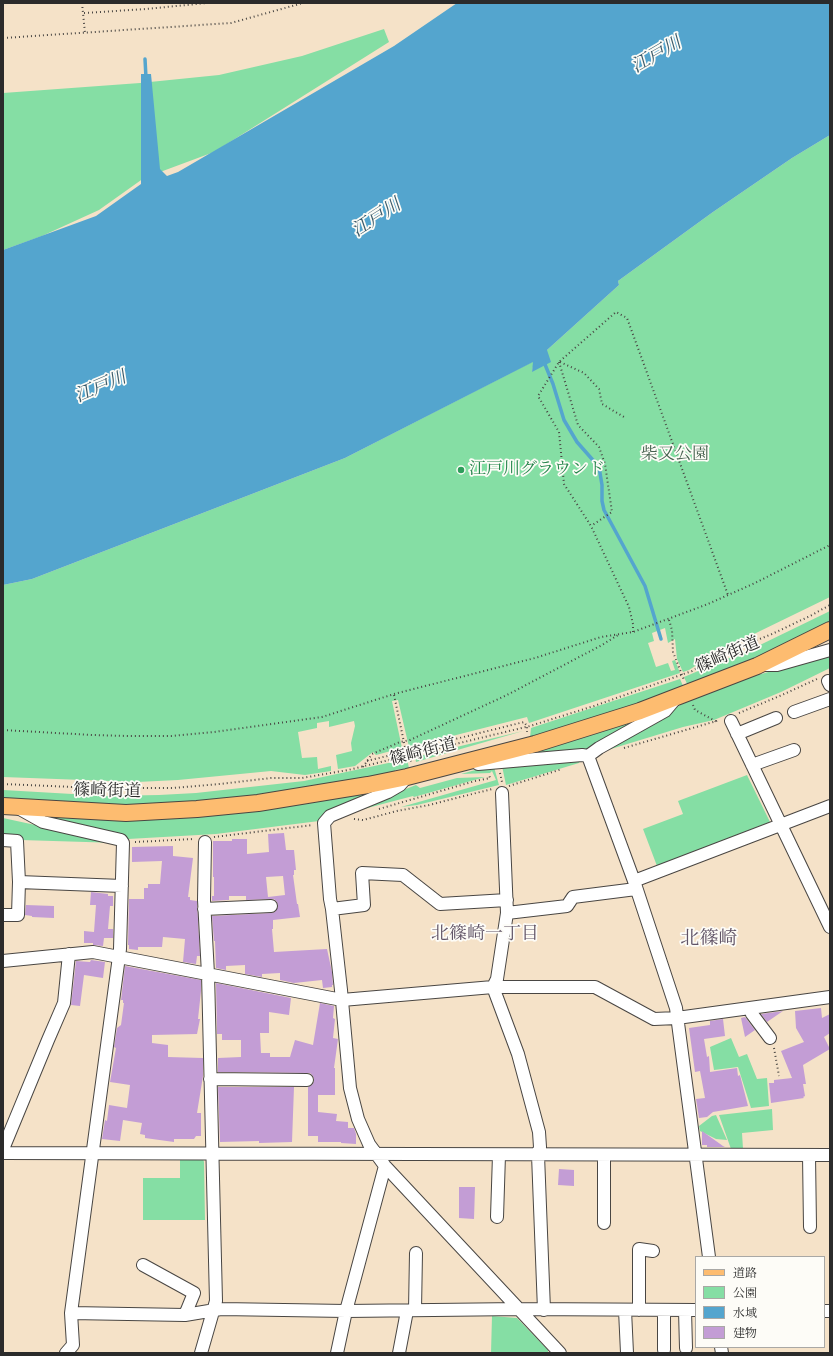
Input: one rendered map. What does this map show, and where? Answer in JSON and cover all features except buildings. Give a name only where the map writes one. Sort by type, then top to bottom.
[{"type":"main road","name":"篠崎街道","points":[[10,807],[126,813],[198,809],[258,803],[407,777],[535,744],[640,711],[757,666],[830,630]]},
{"type":"street","points":[[757,666],[777,664],[830,650]]},
{"type":"street","points":[[471,761],[477,764],[582,755],[588,756],[599,748],[665,712],[676,698]]},
{"type":"street","points":[[794,712],[830,700]]},
{"type":"street","points":[[730,718],[830,927]]},
{"type":"street","points":[[737,734],[776,718]]},
{"type":"street","points":[[752,764],[794,750]]},
{"type":"street","points":[[588,756],[635,885],[676,1008],[709,1256]]},
{"type":"street","points":[[407,777],[400,785],[388,792],[330,816],[324,823],[330,899],[342,1000],[350,1088],[358,1119],[369,1144],[385,1166],[520,1309],[558,1352]]},
{"type":"street","points":[[502,789],[507,913],[497,979],[493,988],[518,1054],[539,1132],[540,1147],[538,1155],[544,1310]]},
{"type":"street","points":[[507,913],[567,906],[573,897],[635,885],[781,824],[830,806]]},
{"type":"street","points":[[10,807],[43,822],[121,840],[123,843],[119,956],[71,1313],[73,1345],[66,1353]]},
{"type":"street","points":[[201,1353],[216,1301],[208,974],[204,909],[205,839]]},
{"type":"street","points":[[3,840],[17,841],[19,882],[18,915],[3,915]]},
{"type":"street","points":[[332,909],[364,905],[362,873],[403,875],[440,904],[507,900]]},
{"type":"street","points":[[19,882],[122,886]]},
{"type":"street","points":[[204,909],[271,906]]},
{"type":"street","points":[[3,961],[93,952],[342,1000],[493,988],[595,987],[654,1019],[677,1018],[830,997]]},
{"type":"street","points":[[3,1149],[64,1003],[69,954]]},
{"type":"street","points":[[750,1008],[752,1014],[771,1040]]},
{"type":"street","points":[[210,1079],[308,1080]]},
{"type":"street","points":[[3,1153],[830,1155]]},
{"type":"street","points":[[809,1154],[810,1227]]},
{"type":"street","points":[[497,1217],[499,1155]]},
{"type":"street","points":[[604,1155],[604,1223]]},
{"type":"street","points":[[337,1353],[346,1311],[385,1166]]},
{"type":"street","points":[[639,1310],[639,1249],[653,1251]]},
{"type":"street","points":[[399,1353],[411,1310],[416,1254]]},
{"type":"street","points":[[143,1265],[194,1293],[185,1315]]},
{"type":"street","points":[[71,1313],[185,1315],[214,1310],[691,1310],[686,1348]]},
{"type":"street","points":[[625,1310],[627,1353]]},
{"type":"street","points":[[664,1310],[664,1350]]},
{"type":"path","points":[[82,3],[85,33]]},
{"type":"path","points":[[84,13],[207,3]]},
{"type":"path","points":[[3,38],[231,23],[303,3]]},
{"type":"path","points":[[633,632],[633,624],[628,607],[590,526],[564,484],[559,432],[538,396],[559,362],[616,312],[627,318],[728,595]]},
{"type":"path","points":[[559,362],[584,373],[599,390],[602,404],[624,417]]},
{"type":"path","points":[[559,362],[578,425],[599,447],[605,464],[612,512],[590,526]]},
{"type":"path","points":[[3,730],[128,736],[171,736],[214,732],[322,716],[394,694],[535,658],[601,637],[619,635],[649,627],[728,595],[830,545]]},
{"type":"path","points":[[3,784],[142,789],[220,784],[271,778],[302,778],[410,757],[527,726],[594,706],[682,675],[723,654],[810,616],[830,605]]},
{"type":"path","points":[[668,619],[672,630],[673,652],[683,678]]},
{"type":"path","points":[[363,767],[372,754],[410,740],[507,695],[619,635]]},
{"type":"path","points":[[624,748],[730,718],[782,696],[826,681]]},
{"type":"path","points":[[394,694],[404,741],[410,757]]},
{"type":"path","points":[[694,710],[717,722]]},
{"type":"path","points":[[367,760],[524,722],[527,726]]},
{"type":"path","points":[[526,733],[527,726]]},
{"type":"path","points":[[358,816],[351,819],[363,820],[397,811],[429,806],[502,789],[567,767]]},
{"type":"path","points":[[372,811],[490,778],[490,774],[482,775]]},
{"type":"path","points":[[129,842],[205,839],[317,825]]},
{"type":"path","points":[[771,1040],[780,1076]]},
{"type":"green space","points":[[384,29],[389,42],[214,152],[144,178],[99,210],[42,236],[3,250],[3,93],[140,83],[219,75],[302,56]]},
{"type":"green space","name":"柴又公園","points":[[830,135],[830,597],[717,652],[689,670],[683,672],[677,659],[675,639],[668,643],[665,628],[652,633],[654,641],[648,643],[656,667],[668,663],[671,671],[675,670],[672,661],[675,660],[680,673],[529,723],[527,717],[409,747],[398,700],[392,701],[402,748],[376,755],[373,752],[355,766],[338,769],[336,755],[352,751],[351,743],[355,726],[354,721],[329,727],[329,721],[317,723],[317,728],[298,732],[302,758],[317,757],[318,769],[331,766],[331,771],[305,775],[271,771],[178,780],[137,782],[3,777],[3,585],[32,579],[345,458],[534,361],[532,372],[547,350],[619,285],[618,281],[713,212],[792,158]]},
{"type":"green space","points":[[830,611],[830,623],[767,654],[688,686],[684,677],[762,644]]},
{"type":"green space","points":[[830,654],[830,668],[781,692],[714,720],[683,727],[601,752],[688,700],[727,684]]},
{"type":"green space","points":[[680,679],[684,688],[530,738],[531,728]]},
{"type":"green space","points":[[661,709],[584,750],[504,758]]},
{"type":"green space","points":[[523,731],[416,762],[415,757]]},
{"type":"green space","points":[[407,759],[409,768],[395,770],[395,773],[282,793],[183,803],[107,806],[3,800],[3,790],[107,796],[196,793],[304,781]]},
{"type":"green space","points":[[580,761],[579,763],[506,785],[502,766]]},
{"type":"green space","points":[[494,767],[499,785],[417,805],[401,807],[496,780],[492,771],[490,773],[461,774]]},
{"type":"green space","points":[[747,775],[770,822],[657,866],[643,829],[683,814],[678,801]]},
{"type":"green space","points":[[485,777],[414,797],[413,796],[337,816],[416,785],[420,788],[457,778]]},
{"type":"green space","points":[[391,787],[326,813],[319,821],[216,834],[128,839],[47,818],[46,815]]},
{"type":"green space","points":[[3,818],[118,843],[21,840],[21,836],[3,836]]},
{"type":"green space","points":[[731,1038],[739,1057],[747,1054],[757,1079],[767,1078],[769,1106],[751,1108],[738,1067],[714,1070],[710,1047]]},
{"type":"green space","points":[[772,1109],[773,1130],[742,1133],[743,1149],[731,1149],[719,1115]]},
{"type":"green space","points":[[716,1115],[727,1140],[716,1139],[700,1131],[699,1126],[712,1116]]},
{"type":"green space","points":[[180,1159],[203,1159],[205,1220],[143,1220],[143,1178],[180,1178]]},
{"type":"green space","points":[[492,1316],[517,1318],[548,1350],[548,1353],[491,1353]]},
{"type":"water","name":"江戸川","points":[[457,3],[830,3],[830,135],[792,158],[713,212],[618,281],[619,285],[547,350],[551,362],[532,372],[533,362],[345,458],[32,579],[3,585],[3,250],[96,216],[141,184],[141,74],[151,74],[160,169],[167,176],[178,172],[394,46]]},
{"type":"waterway","points":[[145,59],[146,78]]},
{"type":"waterway","points":[[544,362],[553,384],[564,420],[577,442],[599,467],[604,510],[645,586],[661,639]]},
{"type":"place","name":"江戸川グラウンド","points":[[461,470]]},
{"type":"district","name":"北篠崎一丁目","points":[[485,935]]},
{"type":"district","name":"北篠崎","points":[[709,940]]}]
